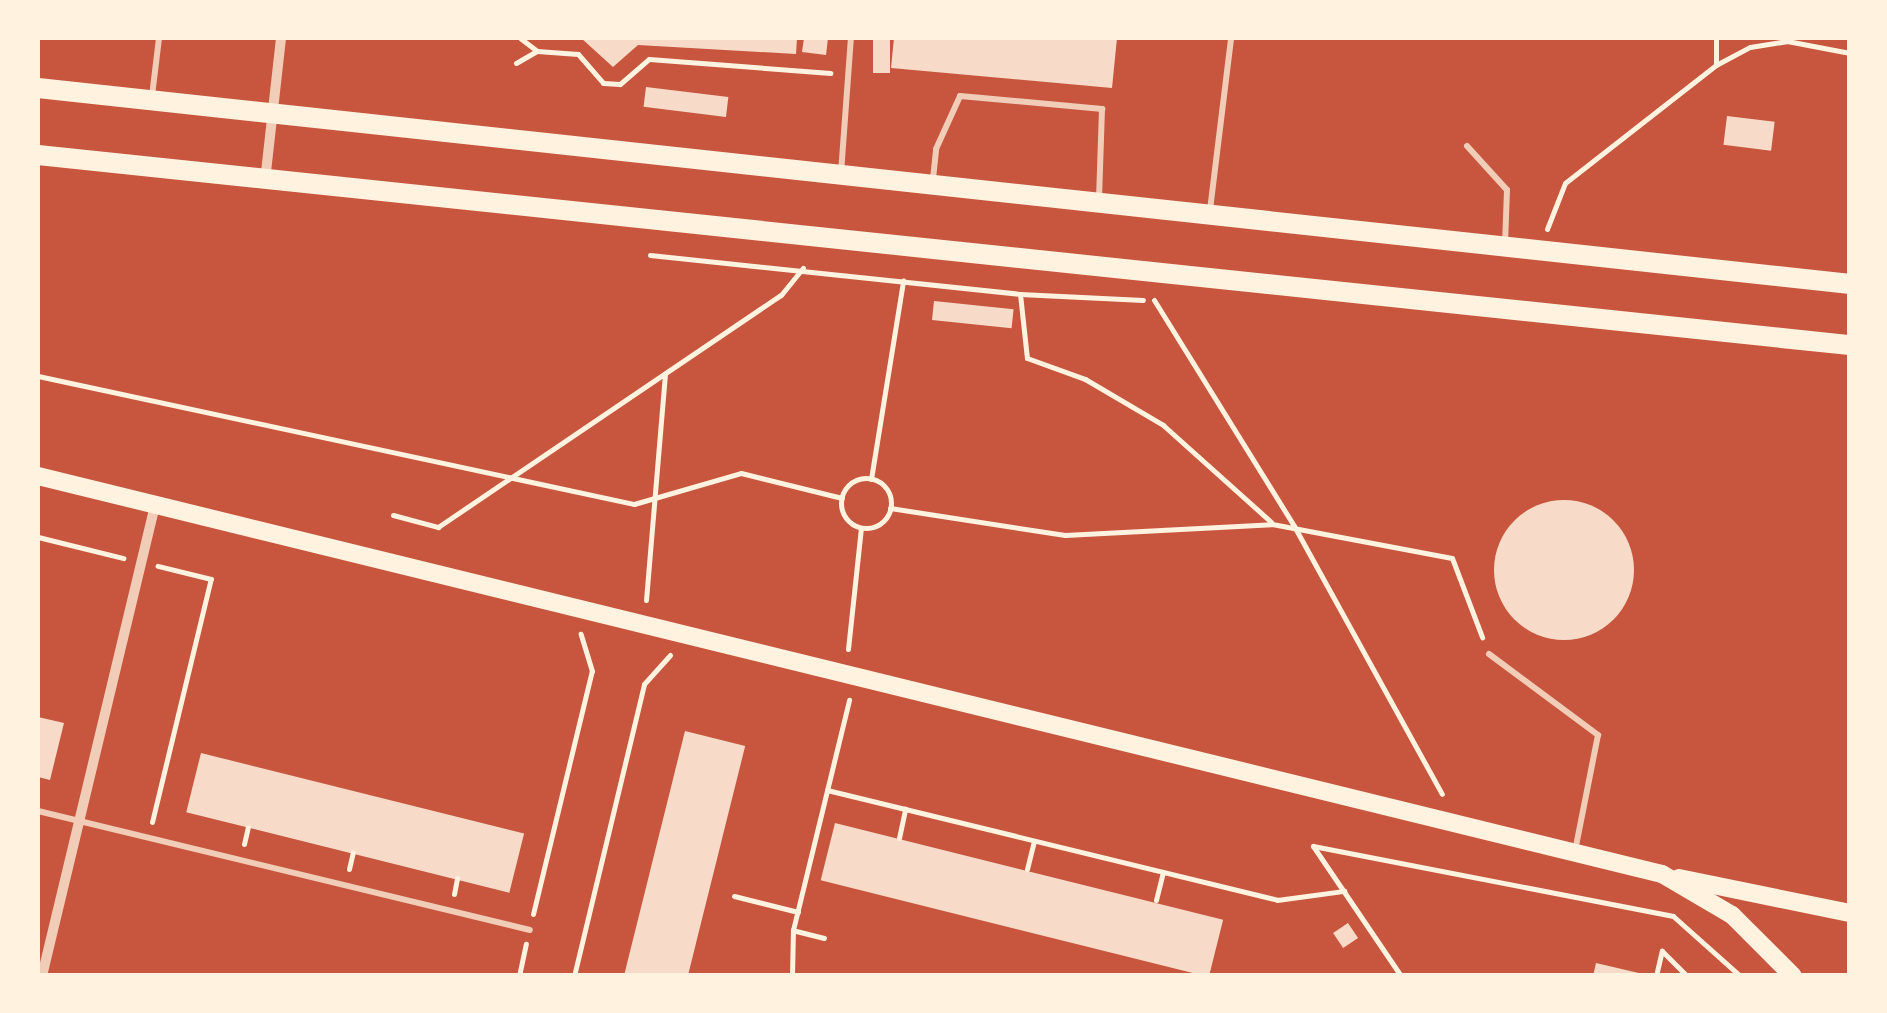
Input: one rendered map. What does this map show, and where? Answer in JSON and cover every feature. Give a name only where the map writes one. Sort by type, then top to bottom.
[{"type":"main road","points":[[38,88],[1850,284]]},
{"type":"main road","points":[[38,155],[1850,346]]},
{"type":"main road","points":[[38,476],[1662,874],[1850,914]]},
{"type":"main road","points":[[1662,874],[1732,916],[1793,976]]},
{"type":"street","points":[[265,181],[281,38]]},
{"type":"street","points":[[42,976],[155,504]]},
{"type":"lane","points":[[152,100],[159,38]]},
{"type":"lane","points":[[841,174],[851,38]]},
{"type":"lane","points":[[1210,214],[1231,41],[1239,38]]},
{"type":"lane","points":[[933,184],[936,148],[960,96],[1102,109],[1099,202]]},
{"type":"lane","points":[[1466,146],[1507,190],[1505,245]]},
{"type":"lane","points":[[1489,654],[1598,734],[1575,852]]},
{"type":"lane","points":[[38,811],[530,930]]},
{"type":"path","points":[[520,38],[538,51],[578,54],[604,83],[620,84],[649,59],[848,74]]},
{"type":"path","points":[[1716,38],[1716,65]]},
{"type":"path","points":[[1543,249],[1550,212],[1565,183],[1716,65],[1750,47],[1788,41],[1850,53]]},
{"type":"path","points":[[516,63],[538,51]]},
{"type":"path","points":[[650,255],[803,268],[1020,294],[1157,300],[1294,526],[1458,824]]},
{"type":"path","points":[[394,515],[438,528],[780,295],[803,268]]},
{"type":"path","points":[[871,479],[903,282]]},
{"type":"path","points":[[1020,294],[1027,358],[1085,379],[1163,425],[1272,524]]},
{"type":"path","points":[[642,623],[652,570],[665,374]]},
{"type":"path","points":[[38,376],[634,504],[740,474],[842,498]]},
{"type":"path","points":[[861,528],[844,514],[842,498],[850,484],[871,479]]},
{"type":"path","points":[[861,528],[882,522],[890,508],[888,492],[871,479]]},
{"type":"path","points":[[890,508],[1065,535],[1272,524],[1452,558],[1489,654]]},
{"type":"path","points":[[845,673],[861,528]]},
{"type":"path","points":[[169,832],[151,828],[211,579]]},
{"type":"path","points":[[516,916],[532,920],[592,671],[572,606]]},
{"type":"path","points":[[574,976],[644,684],[689,635]]},
{"type":"path","points":[[792,976],[793,930],[849,698]]},
{"type":"path","points":[[827,790],[1277,900],[1344,890]]},
{"type":"path","points":[[898,838],[906,810]]},
{"type":"path","points":[[242,850],[248,827]]},
{"type":"path","points":[[1026,869],[1034,840]]},
{"type":"path","points":[[224,846],[260,854]]},
{"type":"path","points":[[1401,976],[1313,846],[1673,916],[1740,976]]},
{"type":"path","points":[[347,875],[353,852]]},
{"type":"path","points":[[330,871],[365,880]]},
{"type":"path","points":[[1156,900],[1163,872]]},
{"type":"path","points":[[452,901],[458,878]]},
{"type":"path","points":[[435,896],[468,904]]},
{"type":"path","points":[[734,896],[798,912]]},
{"type":"path","points":[[519,976],[530,930]]},
{"type":"path","points":[[793,930],[824,938]]},
{"type":"path","points":[[1656,976],[1662,951],[1687,976]]},
{"type":"building","points":[[581,38],[797,38],[796,54],[638,45],[613,67]]},
{"type":"building","points":[[804,38],[828,38],[826,55],[802,52]]},
{"type":"building","points":[[873,38],[890,38],[890,73],[873,73]]},
{"type":"building","points":[[894,38],[1117,38],[1112,88],[891,68]]},
{"type":"building","points":[[646,87],[728,97],[726,117],[644,107]]},
{"type":"building","points":[[1727,116],[1775,122],[1771,151],[1723,145]]},
{"type":"building","points":[[934,301],[1014,309],[1012,328],[932,320]]},
{"type":"building","points":[[1564,500],[1591,505],[1614,520],[1629,543],[1634,570],[1629,597],[1614,620],[1591,635],[1564,640],[1537,635],[1514,620],[1499,597],[1494,570],[1499,543],[1514,520],[1537,505]]},
{"type":"building","points":[[38,717],[64,723],[50,780],[38,777]]},
{"type":"building","points":[[685,731],[745,746],[688,976],[624,976]]},
{"type":"building","points":[[201,753],[524,834],[509,893],[186,812]]},
{"type":"building","points":[[835,823],[1223,920],[1209,976],[1205,976],[821,880]]},
{"type":"building","points":[[1348,923],[1358,938],[1343,948],[1333,933]]},
{"type":"building","points":[[1596,963],[1643,974],[1643,976],[1593,976]]}]
